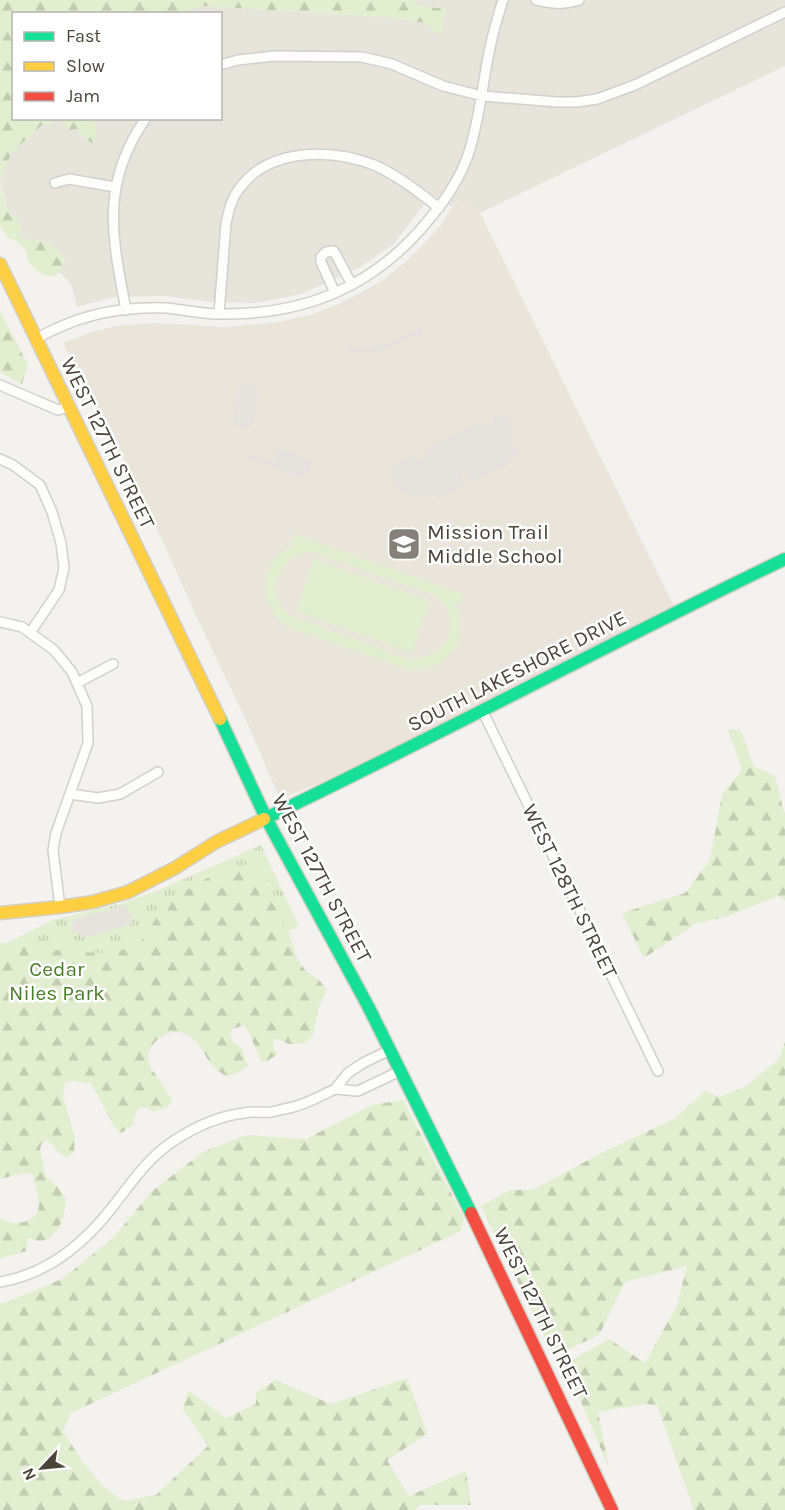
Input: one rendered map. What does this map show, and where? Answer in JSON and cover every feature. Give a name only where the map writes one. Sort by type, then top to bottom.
[{"type":"street","points":[[36,339],[86,317],[126,309],[165,308],[219,314],[279,310],[335,293],[374,272],[398,254],[439,208],[468,156],[478,118],[490,47],[503,0]]},
{"type":"street","points":[[536,0],[557,4],[579,0]]},
{"type":"street","points":[[222,64],[238,60],[274,56],[362,57],[392,64],[443,86],[482,96],[576,102],[597,99],[635,85],[785,12]]},
{"type":"street","points":[[126,309],[112,219],[115,187],[126,152],[145,120]]},
{"type":"street","points":[[219,314],[228,212],[239,188],[268,163],[313,155],[361,161],[396,177],[439,208]]},
{"type":"street","points":[[55,183],[69,179],[115,187]]},
{"type":"street","points":[[335,293],[321,262],[321,257],[326,252],[335,253],[352,285]]},
{"type":"street","name":"WEST 127TH STREET","points":[[0,264],[266,818],[390,1050],[497,1267],[612,1510]]},
{"type":"street","points":[[0,385],[58,410],[69,407]]},
{"type":"street","points":[[0,459],[14,465],[40,485],[52,512],[61,543],[64,568],[59,590],[30,633]]},
{"type":"street","name":"SOUTH LAKESHORE DRIVE","points":[[0,913],[93,902],[128,892],[175,868],[216,842],[380,763],[675,612],[785,560]]},
{"type":"street","points":[[0,622],[22,627],[54,650],[72,672],[87,706],[88,743],[56,833],[54,850],[60,907]]},
{"type":"street","points":[[77,683],[112,664]]},
{"type":"street","name":"WEST 128TH STREET","points":[[482,710],[658,1071]]},
{"type":"street","points":[[70,794],[98,798],[120,794],[158,772]]},
{"type":"street","points":[[0,1282],[15,1280],[63,1257],[83,1241],[150,1159],[172,1141],[219,1119],[244,1113],[271,1112],[292,1108],[335,1089],[348,1073],[390,1050]]},
{"type":"street","points":[[335,1089],[358,1091],[400,1071]]},
{"type":"shaded area","points":[[416,0],[785,0],[785,66],[480,213],[457,200],[452,207],[432,194],[394,244],[357,269],[301,294],[256,303],[210,302],[164,296],[113,297],[77,307],[71,284],[59,272],[65,260],[49,243],[23,239],[19,234],[21,225],[8,211],[0,183],[11,153],[42,125],[63,120],[77,129],[87,140],[94,121],[92,120],[222,120],[222,12],[183,12],[202,6],[386,17],[425,23],[441,34],[445,9],[414,5]]},
{"type":"shaded area","name":"Mission Trail Middle School","points":[[457,200],[480,213],[674,606],[337,776],[280,799],[136,483],[63,343],[91,332],[116,326],[155,323],[227,327],[279,322],[311,315],[338,304],[383,280],[420,248],[440,226]]},
{"type":"shaded area","points":[[420,327],[423,333],[387,350],[372,353],[346,352],[346,345],[380,345]]},
{"type":"shaded area","points":[[239,382],[260,386],[252,429],[232,425]]},
{"type":"shaded area","points":[[504,411],[515,433],[510,436],[518,453],[507,459],[510,465],[471,483],[466,472],[462,473],[460,475],[466,486],[438,500],[435,494],[423,499],[420,494],[414,498],[400,493],[394,482],[390,466],[413,455],[417,461],[429,455],[427,448],[488,419],[492,424],[494,422],[491,417]]},
{"type":"shaded area","points":[[278,447],[313,460],[305,480],[239,456],[247,452],[272,462]]},
{"type":"shaded area","points":[[126,905],[133,917],[128,919],[134,923],[92,936],[83,937],[77,932],[73,933],[71,927],[75,919]]},
{"type":"green space","points":[[0,0],[416,0],[415,5],[446,9],[441,35],[425,23],[386,17],[202,6],[186,12],[12,12],[12,120],[56,120],[49,125],[42,125],[11,153],[0,183]]},
{"type":"green space","points":[[63,120],[92,120],[97,132],[95,142],[91,143],[77,129],[70,130]]},
{"type":"green space","points":[[0,187],[8,211],[21,225],[19,234],[23,238],[49,243],[65,260],[59,272],[54,276],[45,275],[35,269],[28,261],[26,250],[16,241],[8,238],[0,226]]},
{"type":"green space","points":[[0,311],[28,365],[22,384],[0,372]]},
{"type":"green space","points":[[294,534],[463,594],[460,604],[454,602],[461,626],[458,643],[448,657],[434,666],[409,670],[294,629],[281,621],[272,611],[265,587],[267,574],[273,563],[282,553],[295,545],[290,543]],"holes":[[[313,552],[436,596],[445,606],[450,618],[447,639],[430,655],[405,658],[289,615],[281,606],[277,596],[277,586],[284,566],[291,559]]]},
{"type":"green space","points":[[314,559],[430,601],[412,653],[296,611]]},
{"type":"green space","points":[[728,730],[741,731],[754,766],[775,776],[785,813],[785,901],[778,896],[728,916],[695,924],[644,958],[622,913],[685,893],[710,860],[722,794],[742,770]]},
{"type":"green space","name":"Cedar Niles Park","points":[[261,845],[299,926],[0,1070],[0,946],[53,920],[123,903],[161,889]]},
{"type":"green space","points":[[243,866],[256,869],[270,882],[280,918],[288,930],[297,958],[305,970],[320,981],[327,990],[318,1009],[313,1036],[305,1043],[289,1044],[277,1039],[274,1041],[273,1048],[278,1054],[266,1062],[261,1061],[244,1025],[233,1029],[230,1034],[233,1042],[242,1049],[248,1066],[236,1074],[227,1076],[212,1065],[194,1039],[177,1032],[168,1033],[151,1047],[148,1058],[151,1068],[172,1101],[169,1106],[153,1112],[140,1107],[131,1126],[121,1133],[114,1126],[91,1083],[72,1081],[65,1083],[63,1097],[75,1137],[74,1152],[67,1158],[47,1140],[41,1145],[40,1150],[46,1177],[58,1187],[66,1199],[60,1226],[51,1237],[45,1240],[38,1241],[28,1238],[26,1251],[0,1259],[0,1218],[18,1223],[30,1220],[38,1211],[39,1205],[33,1175],[24,1173],[0,1179],[0,943],[28,944],[44,940],[52,950],[96,953],[128,948],[142,940],[165,906],[193,885]]},
{"type":"green space","points":[[785,1042],[785,1510],[694,1510],[657,1405],[647,1404],[598,1412],[609,1468],[565,1364],[609,1339],[645,1363],[677,1305],[687,1266],[625,1282],[599,1335],[554,1356],[481,1206],[510,1190],[533,1190],[601,1153],[674,1119],[705,1091],[719,1097],[745,1087],[779,1059]]},
{"type":"green space","points":[[403,1100],[464,1218],[461,1231],[71,1413],[63,1431],[82,1461],[104,1487],[123,1501],[156,1495],[208,1446],[183,1409],[188,1390],[226,1418],[256,1404],[256,1392],[276,1380],[331,1404],[407,1378],[427,1434],[387,1460],[409,1496],[466,1471],[471,1505],[420,1505],[415,1510],[0,1510],[0,1303],[62,1279],[113,1238],[152,1191],[203,1152],[246,1135],[306,1139],[372,1105]]},
{"type":"traffic: fast","points":[[264,819],[785,559]]},
{"type":"traffic: fast","points":[[220,719],[266,818],[368,1006],[471,1213]]},
{"type":"traffic: slow","points":[[0,264],[220,719]]},
{"type":"traffic: slow","points":[[0,913],[93,902],[128,892],[175,868],[216,842],[264,819]]},
{"type":"traffic: jam","points":[[471,1213],[612,1510]]},
{"type":"place","name":"Mission Trail Middle School","points":[[404,544]]}]
